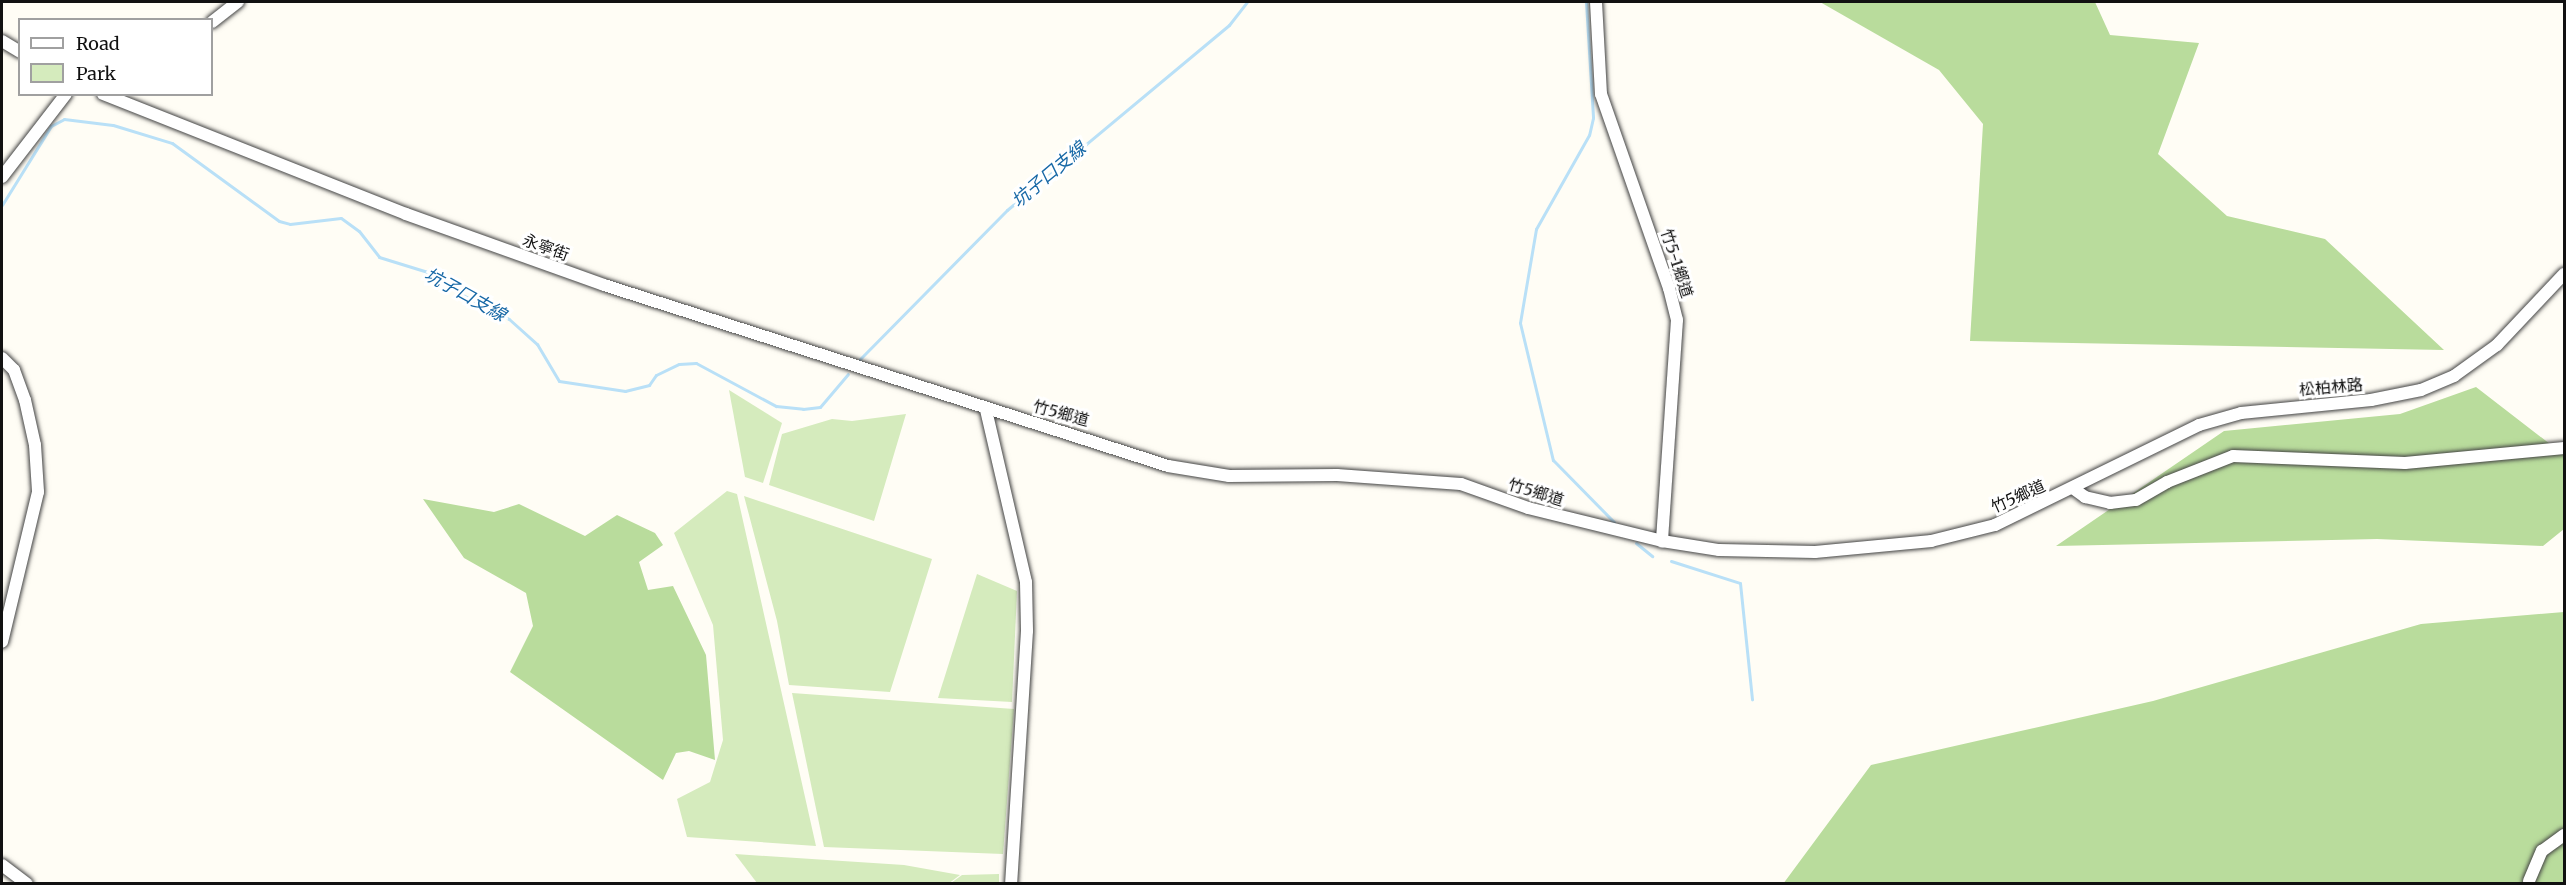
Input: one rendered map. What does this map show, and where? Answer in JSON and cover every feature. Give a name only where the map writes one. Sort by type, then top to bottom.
[{"type":"street","points":[[213,21],[238,2]]},
{"type":"street","name":"竹5-1鄉道","points":[[1596,2],[1600,94],[1670,288],[1677,320],[1662,542]]},
{"type":"street","points":[[2,41],[18,50]]},
{"type":"street","points":[[2,177],[64,96]]},
{"type":"street","name":"永寧街","points":[[108,96],[406,214],[593,282],[986,410]]},
{"type":"street","name":"松柏林路","points":[[2074,489],[2199,425],[2221,418],[2371,400],[2437,384],[2467,368],[2496,345],[2565,274]]},
{"type":"street","points":[[2,358],[14,370],[25,400],[35,445],[38,492],[2,642]]},
{"type":"street","points":[[986,410],[1026,582],[1027,631],[1011,884]]},
{"type":"street","name":"竹5鄉道","points":[[986,410],[1078,434],[1193,472],[1358,476],[1461,484],[1528,508],[1662,542],[1767,552],[1872,549],[1995,525],[2074,489]]},
{"type":"street","points":[[2074,489],[2085,497],[2110,503],[2136,500],[2167,482],[2233,456],[2405,463],[2565,448]]},
{"type":"street","points":[[2529,881],[2542,851],[2565,835]]},
{"type":"street","points":[[2,865],[27,884]]},
{"type":"green space","points":[[1820,2],[2095,2],[2110,35],[2199,43],[2158,154],[2227,216],[2325,239],[2444,350],[1970,341],[1983,124],[1939,70]]},
{"type":"green space","points":[[2476,387],[2559,451],[2564,451],[2564,529],[2543,546],[2377,539],[2056,546],[2224,431],[2400,414]]},
{"type":"green space","points":[[729,390],[782,423],[763,483],[745,477]]},
{"type":"green space","points":[[906,414],[874,521],[769,485],[782,434],[832,419],[852,421]]},
{"type":"green space","points":[[727,491],[737,494],[816,846],[687,837],[677,799],[710,782],[723,740],[713,625],[674,533]]},
{"type":"green space","points":[[744,496],[932,559],[890,692],[789,685],[777,621]]},
{"type":"green space","points":[[423,499],[494,512],[519,504],[585,536],[617,515],[655,533],[663,545],[639,562],[648,590],[673,586],[706,655],[715,760],[689,751],[676,753],[663,780],[510,672],[533,626],[526,593],[464,558]]},
{"type":"green space","points":[[977,574],[1017,591],[1012,702],[938,698]]},
{"type":"green space","points":[[2564,612],[2564,883],[1783,884],[1871,765],[2153,701],[2421,624]]},
{"type":"green space","points":[[792,693],[1014,709],[1003,854],[824,847]]},
{"type":"green space","points":[[735,854],[904,865],[960,875],[948,884],[757,883]]},
{"type":"green space","points":[[999,874],[999,883],[951,883],[962,875]]},
{"type":"waterway","name":"坑子口支線","points":[[860,359],[1007,210],[1229,25],[1247,2]]},
{"type":"waterway","points":[[1586,2],[1593,118],[1589,135],[1536,229],[1520,323],[1553,460],[1614,522]]},
{"type":"waterway","name":"坑子口支線","points":[[2,205],[51,126],[64,119],[113,125],[172,143],[279,221],[290,224],[341,218],[359,231],[379,257],[437,275],[459,293],[509,319],[537,344],[559,381],[625,391],[649,385],[656,375],[679,364],[696,363],[776,406],[803,409],[820,407],[848,374]]},
{"type":"waterway","points":[[1636,543],[1652,556]]},
{"type":"waterway","points":[[1671,561],[1740,583],[1752,699]]}]
